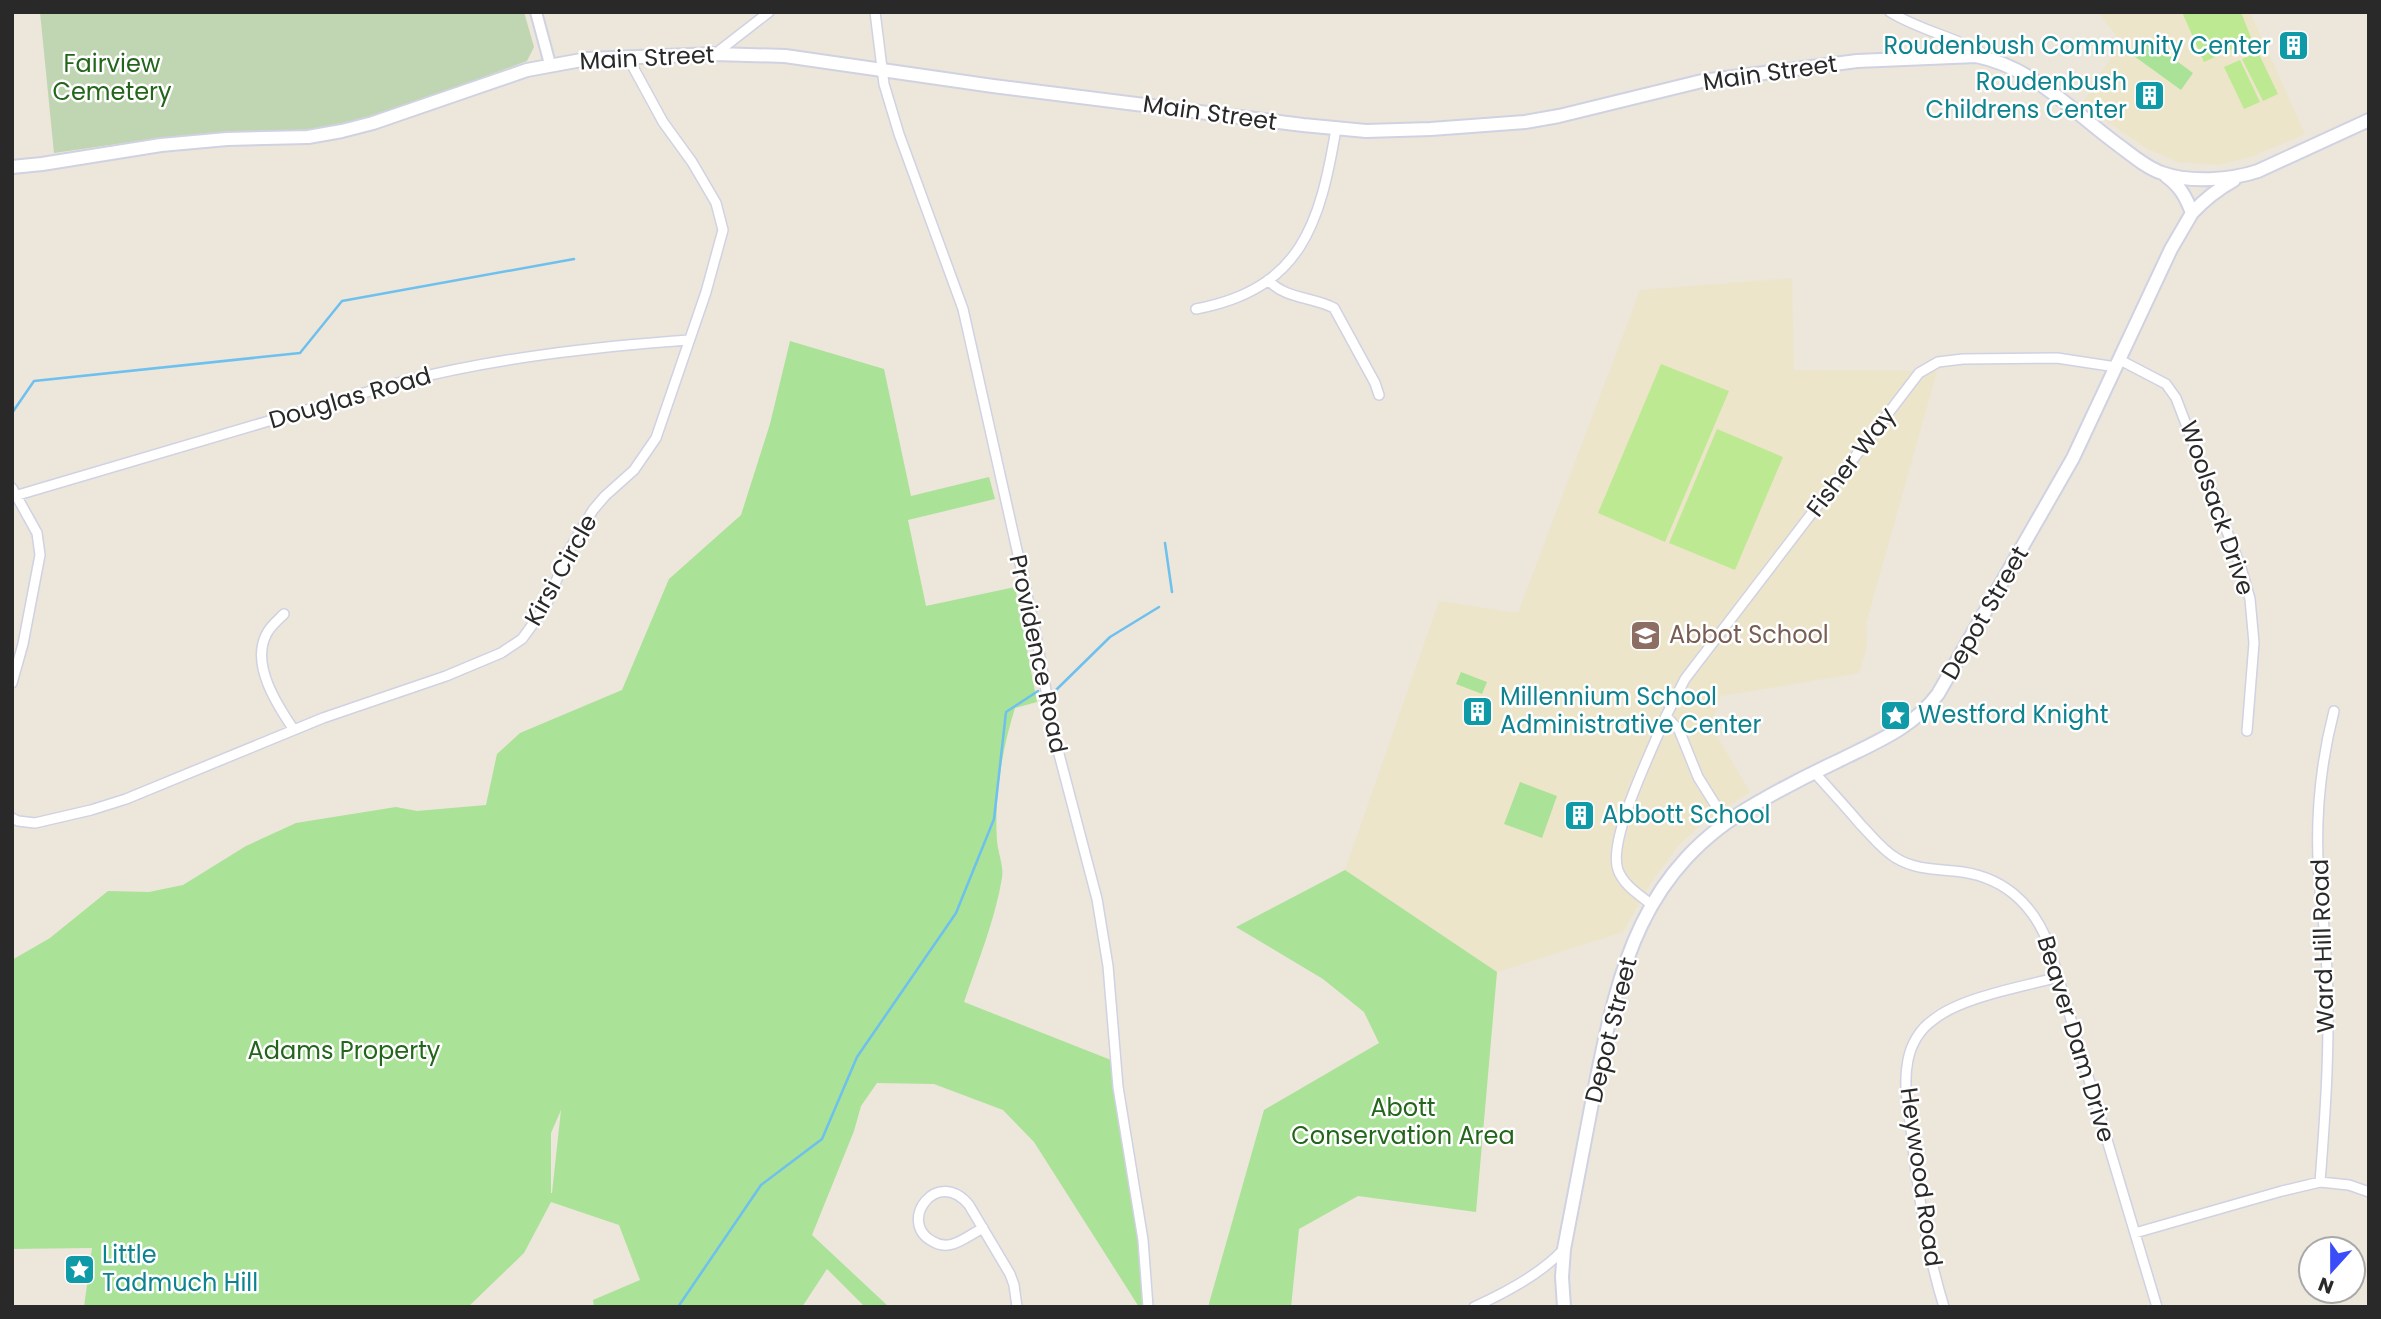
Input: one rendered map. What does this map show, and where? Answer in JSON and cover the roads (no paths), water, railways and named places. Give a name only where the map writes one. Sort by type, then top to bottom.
[{"type":"main road","name":"Main Street","points":[[12,167],[161,145],[227,139],[308,137],[373,123],[462,90],[550,64],[627,56],[715,54],[785,56],[1336,129],[1393,131],[1525,122],[1702,81],[1857,61],[1976,56],[1994,60],[2025,73],[2108,138],[2162,173],[2213,179],[2241,177],[2369,120]]},
{"type":"main road","points":[[2162,173],[2177,184],[2186,196],[2192,213]]},
{"type":"main road","name":"Depot Street","points":[[1564,1307],[1564,1249],[1607,1026],[1628,953],[1652,905],[1679,864],[1726,822],[1814,772],[1895,733],[1933,701],[2070,464],[2170,253],[2192,213],[2212,194],[2241,177]]},
{"type":"street","points":[[536,12],[550,64]]},
{"type":"street","points":[[715,54],[769,12]]},
{"type":"street","name":"Providence Road","points":[[875,12],[884,84],[899,134],[963,309],[1037,635],[1054,735],[1097,899],[1108,966],[1118,1087],[1143,1240],[1148,1307]]},
{"type":"street","points":[[1890,12],[1913,26],[1974,48],[1994,60]]},
{"type":"street","name":"Kirsi Circle","points":[[12,818],[35,823],[126,799],[294,730],[446,676],[501,653],[522,639],[546,606],[568,552],[593,510],[637,467],[656,438],[721,242],[723,225],[710,193],[692,162],[663,122],[627,56]]},
{"type":"street","points":[[1196,309],[1232,299],[1268,280],[1282,269],[1301,247],[1312,227],[1327,178],[1336,129]]},
{"type":"street","points":[[1268,280],[1285,294],[1334,308],[1379,395]]},
{"type":"street","name":"Douglas Road","points":[[15,492],[455,368],[566,352],[689,340]]},
{"type":"street","name":"Fisher Way","points":[[1652,905],[1626,883],[1618,872],[1615,859],[1622,825],[1666,716],[1685,679],[1924,369],[1948,359],[2030,357],[2118,363]]},
{"type":"street","name":"Woolsack Drive","points":[[2118,363],[2160,380],[2176,398],[2241,568],[2250,599],[2254,643],[2247,731]]},
{"type":"street","points":[[12,683],[23,643],[40,555],[37,533],[15,492]]},
{"type":"street","points":[[284,614],[265,636],[261,656],[274,695],[294,730]]},
{"type":"street","name":"Ward Hill Road","points":[[2320,1182],[2325,1124],[2328,1019],[2326,953],[2319,878],[2318,813],[2322,766],[2334,710]]},
{"type":"street","points":[[1666,716],[1679,730],[1698,777],[1726,822]]},
{"type":"street","name":"Beaver Dam Drive","points":[[1814,772],[1882,847],[1897,859],[1915,867],[1978,875],[2016,893],[2032,911],[2040,925],[2058,977],[2157,1307]]},
{"type":"street","name":"Heywood Road","points":[[1944,1307],[1931,1259],[1918,1186],[1906,1091],[1911,1050],[1926,1025],[1943,1013],[1970,1002],[2058,977]]},
{"type":"street","points":[[2135,1233],[2320,1182],[2349,1185],[2369,1192]]},
{"type":"street","points":[[983,1228],[954,1244],[936,1243],[928,1239],[919,1225],[920,1208],[931,1195],[947,1191],[955,1193],[969,1205],[983,1228],[1010,1274],[1017,1307]]},
{"type":"street","points":[[1474,1307],[1535,1273],[1564,1249]]},
{"type":"waterway","points":[[12,413],[34,381],[300,353],[342,301],[574,259]]},
{"type":"waterway","points":[[1165,543],[1172,592]]},
{"type":"waterway","points":[[1056,690],[1110,637],[1159,607]]},
{"type":"waterway","points":[[678,1307],[761,1185],[822,1139],[857,1057],[956,913],[994,819],[1006,712],[1038,691]]},
{"type":"place","name":"Roudenbush Community Center","points":[[2294,46]]},
{"type":"place","name":"Roudenbush Childrens Center","points":[[2150,96]]},
{"type":"place","name":"Abbot School","points":[[1646,635]]},
{"type":"place","name":"Millennium School Administrative Center","points":[[1477,711]]},
{"type":"place","name":"Westford Knight","points":[[1895,715]]},
{"type":"place","name":"Abbott School","points":[[1579,815]]},
{"type":"place","name":"Little Tadmuch Hill","points":[[79,1269]]},
{"type":"park label","name":"Fairview Cemetery","points":[[112,78]]},
{"type":"park label","name":"Adams Property","points":[[344,1051]]},
{"type":"park label","name":"Abott Conservation Area","points":[[1403,1122]]}]
